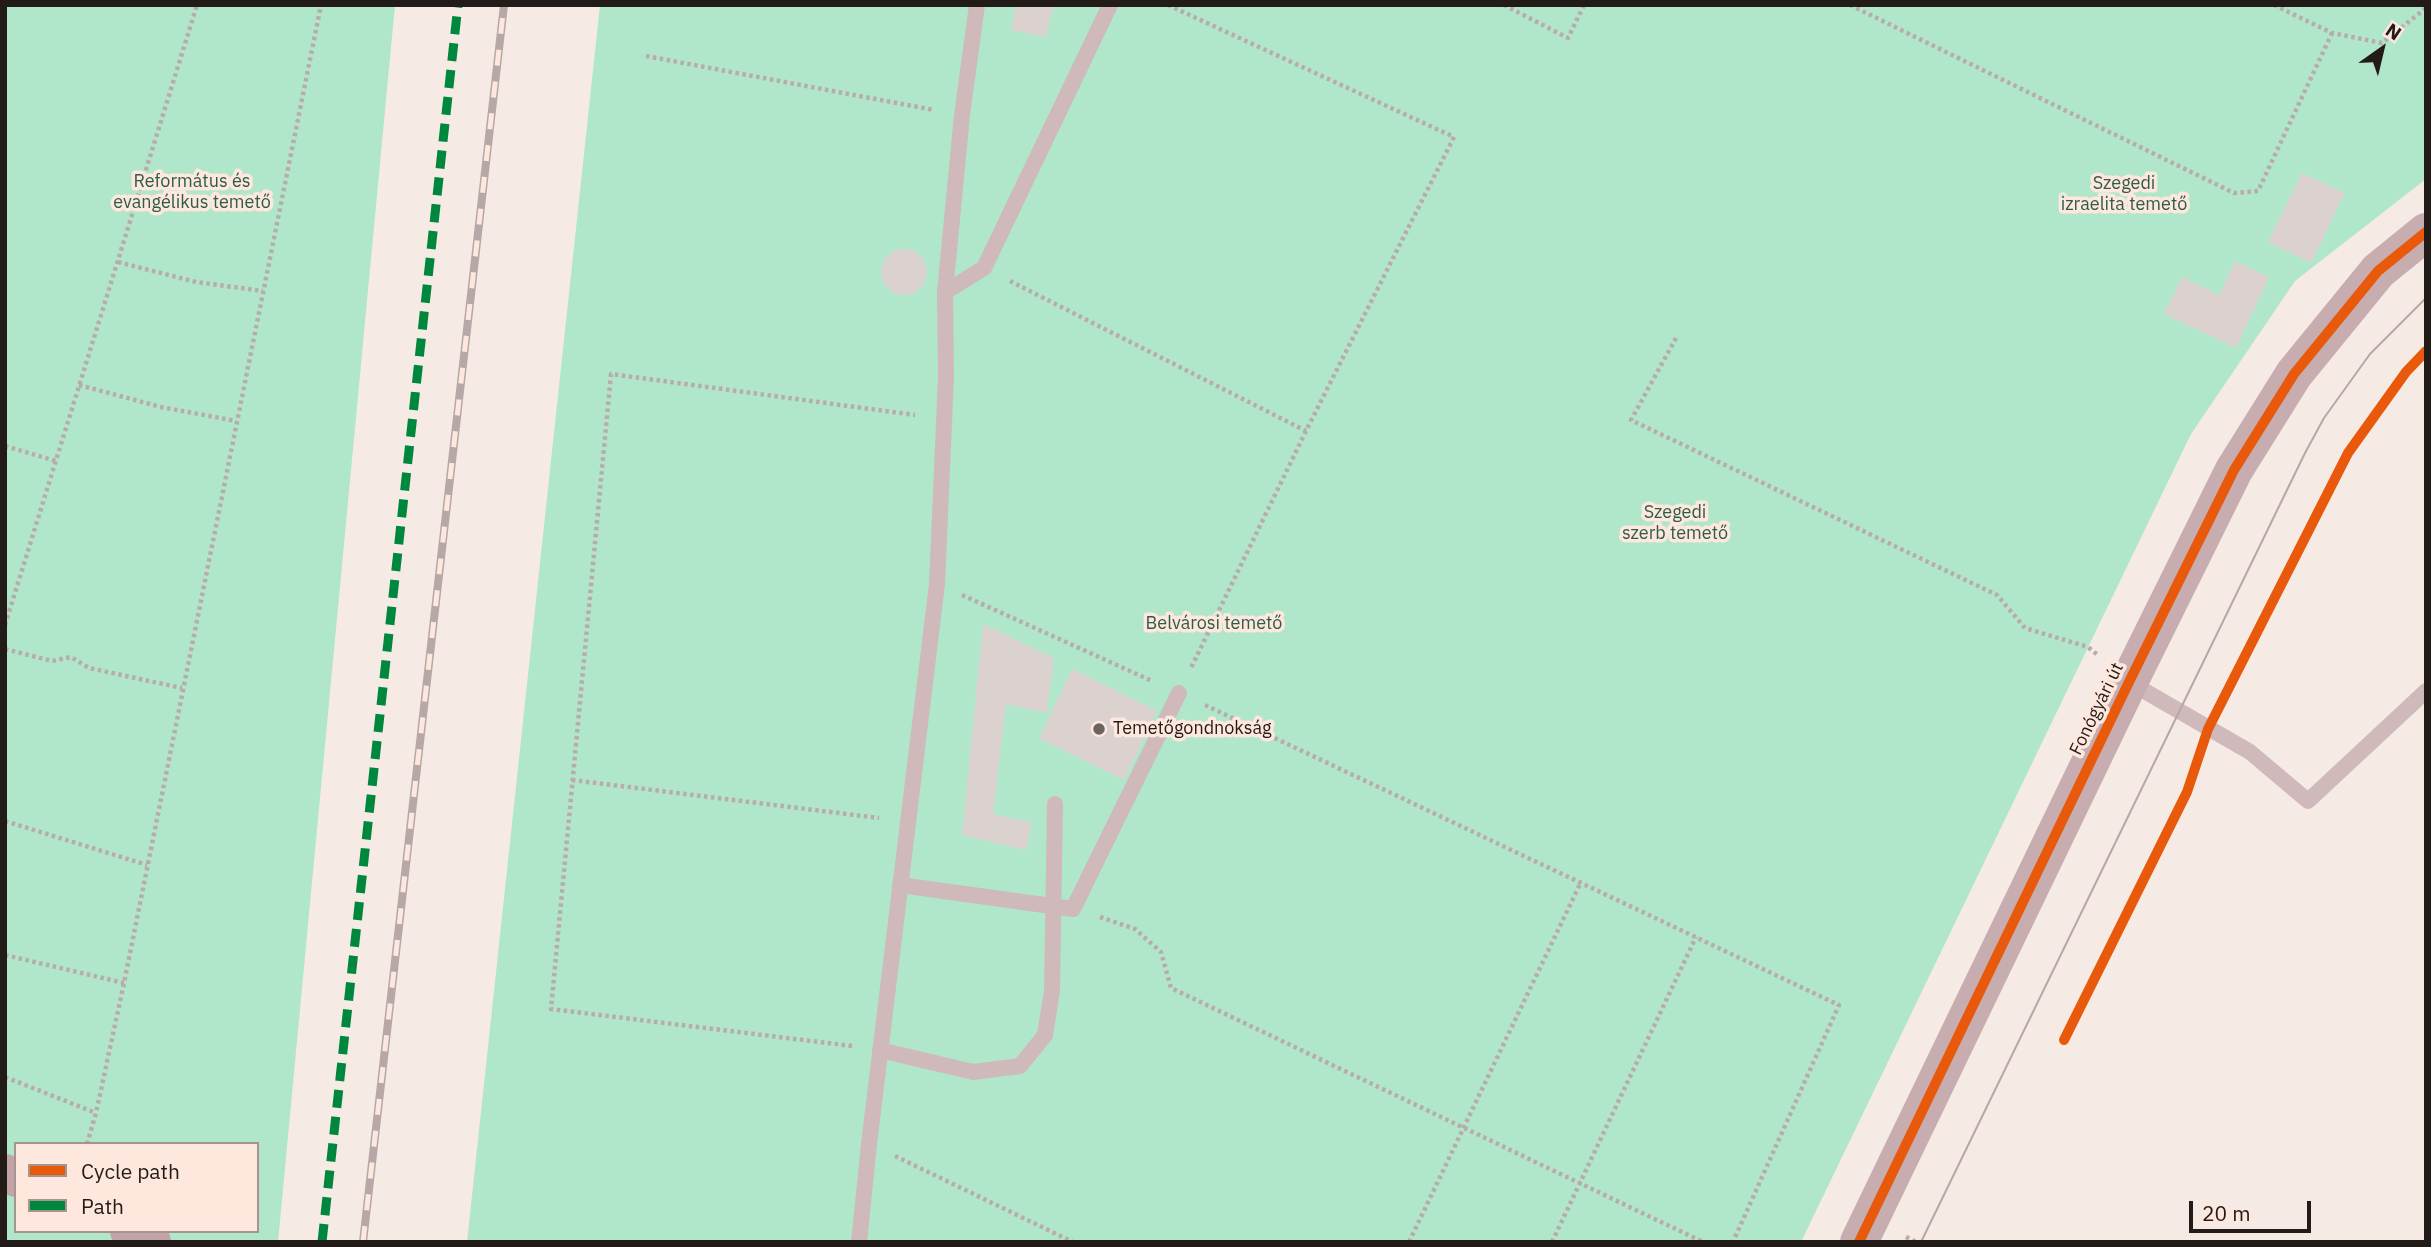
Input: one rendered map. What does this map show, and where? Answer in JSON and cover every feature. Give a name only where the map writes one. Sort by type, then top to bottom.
[{"type":"main road","points":[[133,1233],[152,1242]]},
{"type":"street","name":"Fonógyári út","points":[[1859,1242],[2234,470],[2294,374],[2378,271],[2426,232]]},
{"type":"lane","points":[[859,1242],[937,584],[944,419],[945,292],[962,115],[977,5]]},
{"type":"lane","points":[[945,292],[984,268],[1110,5]]},
{"type":"lane","points":[[2129,682],[2250,751],[2308,802],[2426,691]]},
{"type":"lane","points":[[900,885],[1073,909],[1179,693]]},
{"type":"lane","points":[[880,1049],[973,1072],[1020,1066],[1045,1035],[1052,991],[1055,804]]},
{"type":"path","points":[[5,625],[197,5]]},
{"type":"path","points":[[88,1142],[124,983],[321,5]]},
{"type":"path","points":[[1168,5],[1454,137],[1306,431],[1179,693]]},
{"type":"path","points":[[1504,5],[1568,38],[1584,5]]},
{"type":"path","points":[[1850,5],[2234,193],[2258,191],[2332,33]]},
{"type":"path","points":[[2274,5],[2332,33],[2382,43],[2426,8]]},
{"type":"path","points":[[646,56],[962,115]]},
{"type":"path","points":[[118,261],[196,282],[263,291]]},
{"type":"path","points":[[984,268],[1306,431]]},
{"type":"path","points":[[1676,338],[1631,420],[1997,595],[2025,628],[2088,647],[2129,682]]},
{"type":"path","points":[[880,1049],[551,1009],[611,374],[944,419]]},
{"type":"path","points":[[79,385],[161,407],[236,421]]},
{"type":"path","points":[[5,446],[56,461]]},
{"type":"path","points":[[937,584],[1179,693],[1839,1005],[1732,1242]]},
{"type":"path","points":[[5,649],[52,661],[71,657],[89,668],[182,688]]},
{"type":"path","points":[[572,780],[908,821]]},
{"type":"path","points":[[5,821],[147,865]]},
{"type":"path","points":[[1409,1242],[1581,882]]},
{"type":"path","points":[[1073,909],[1135,929],[1161,951],[1171,988],[1703,1242]]},
{"type":"path","points":[[1552,1242],[1696,937]]},
{"type":"path","points":[[5,955],[124,983]]},
{"type":"path","points":[[5,1077],[96,1112]]},
{"type":"path","points":[[869,1144],[1073,1242]]},
{"type":"path","points":[[1906,1237],[1916,1242]]},
{"type":"green space","name":"Református és evangélikus temető","points":[[5,5],[395,5],[278,1242],[5,1242]]},
{"type":"green space","name":"Belvárosi temető","points":[[600,5],[2426,5],[2426,179],[2295,281],[2191,434],[1801,1242],[467,1242]]},
{"type":"building","points":[[1016,5],[1054,5],[1046,37],[1011,30]]},
{"type":"building","points":[[2302,173],[2345,193],[2311,263],[2268,242]]},
{"type":"building","points":[[904,249],[920,256],[927,272],[920,288],[904,295],[888,288],[881,272],[888,256]]},
{"type":"building","points":[[2235,261],[2269,277],[2236,348],[2164,314],[2182,277],[2219,295]]},
{"type":"building","points":[[983,624],[1054,658],[1047,713],[1006,704],[993,814],[1032,823],[1026,850],[962,835]]},
{"type":"building","points":[[1072,669],[1157,711],[1124,780],[1039,738]]},
{"type":"tram line","points":[[1921,1242],[2305,453],[2324,418],[2370,354],[2426,298]]},
{"type":"railway","points":[[363,1242],[504,5]]},
{"type":"marked path","points":[[322,1242],[458,5]]},
{"type":"cycle path","points":[[1859,1242],[2234,470],[2294,374],[2378,271],[2426,232]]},
{"type":"cycle path","points":[[2064,1040],[2187,792],[2208,729],[2348,453],[2406,372],[2426,351]]},
{"type":"place","name":"Temetőgondnokság","points":[[1099,729]]},
{"type":"park label","name":"Szegedi izraelita temető","points":[[2124,194]]},
{"type":"park label","name":"Szegedi szerb temető","points":[[1675,523]]}]
